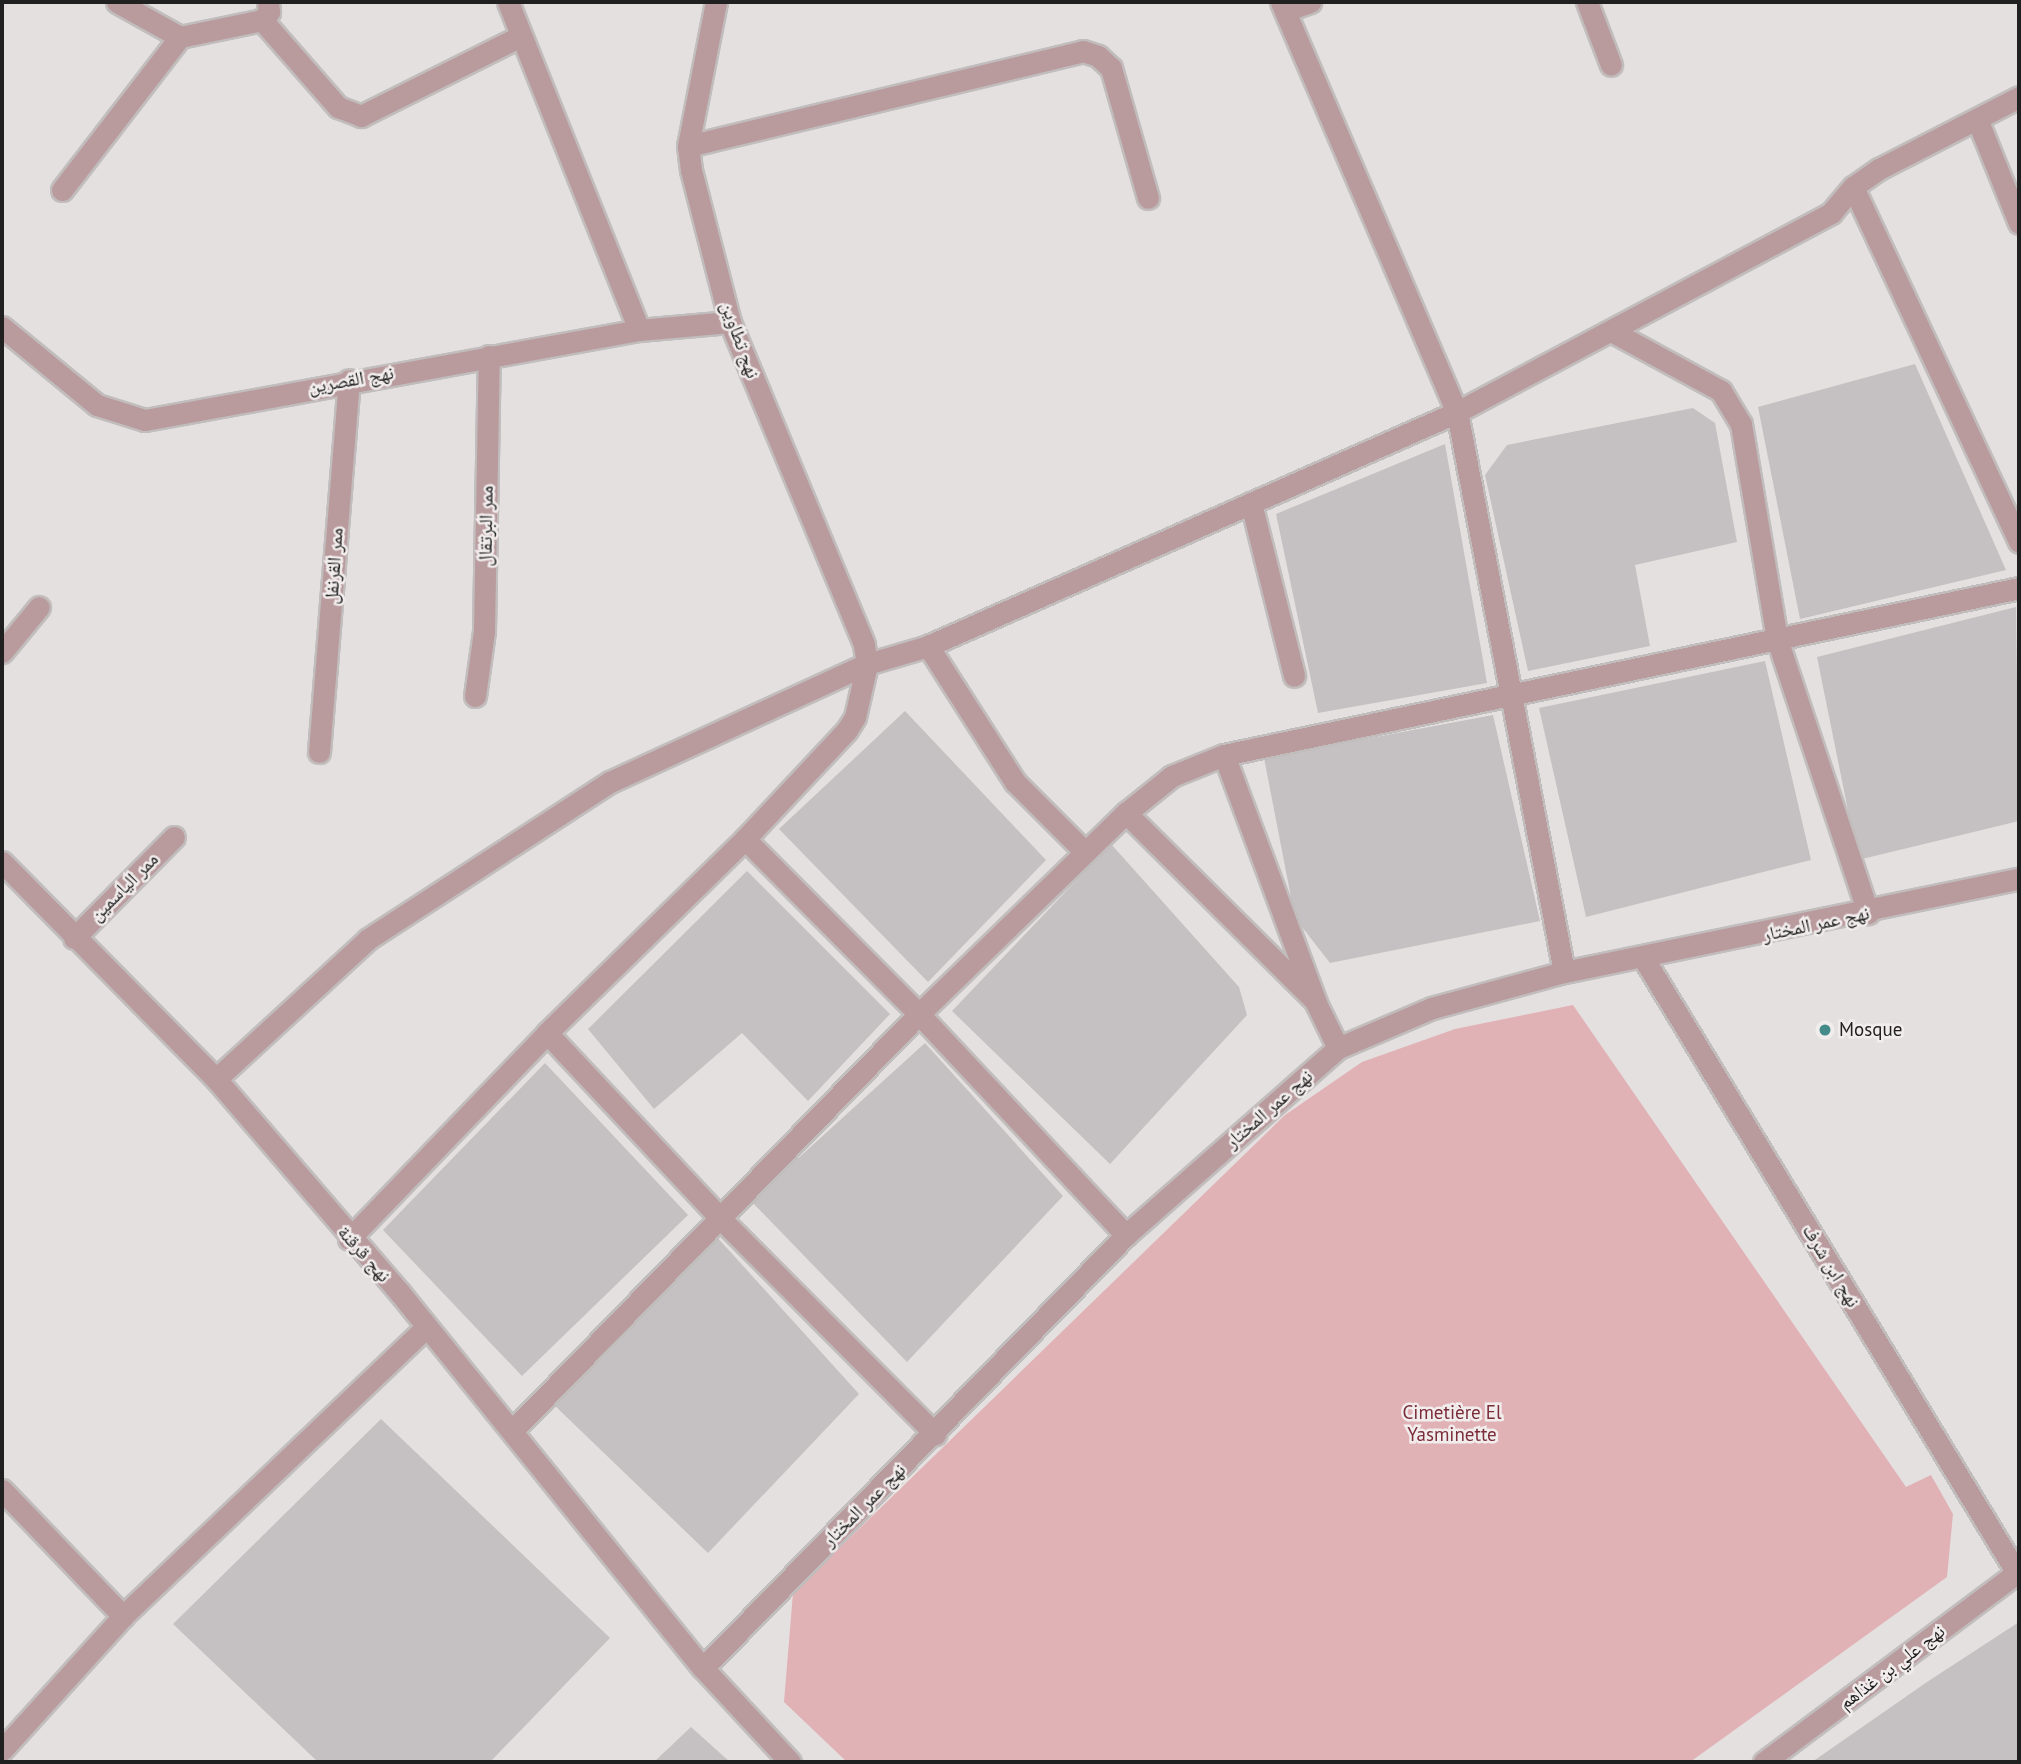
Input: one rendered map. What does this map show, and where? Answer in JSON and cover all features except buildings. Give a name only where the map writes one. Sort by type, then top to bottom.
[{"type":"street","points":[[117,2],[180,37],[196,37],[265,11],[338,107],[361,116],[521,36]]},
{"type":"street","points":[[508,2],[639,330]]},
{"type":"street","name":"نهج تطاوين","points":[[716,2],[688,146],[730,322],[855,619],[867,664]]},
{"type":"street","points":[[1310,2],[1283,7],[1457,412],[1509,696],[1564,972]]},
{"type":"street","points":[[1587,2],[1611,65]]},
{"type":"street","points":[[62,190],[180,37]]},
{"type":"street","points":[[688,146],[1083,51],[1098,56],[1111,68],[1148,198]]},
{"type":"street","points":[[216,1079],[368,939],[610,782],[867,664],[928,646],[1457,412],[1613,332],[1831,213],[1853,187],[2019,97]]},
{"type":"street","points":[[1977,119],[2019,223]]},
{"type":"street","points":[[1853,187],[2019,542]]},
{"type":"street","name":"نهج القصرين","points":[[2,327],[97,405],[145,420],[349,380],[639,330],[730,322]]},
{"type":"street","points":[[1613,332],[1721,391],[1741,424],[1777,639],[1868,913]]},
{"type":"street","name":"ممر البرتقال","points":[[475,696],[484,631],[489,356]]},
{"type":"street","name":"ممر القرنفل","points":[[320,752],[349,380]]},
{"type":"street","points":[[1251,503],[1294,676]]},
{"type":"street","points":[[512,1431],[718,1216],[919,1014],[1126,813],[1172,776],[1224,755],[2019,588]]},
{"type":"street","points":[[2,653],[39,607]]},
{"type":"street","points":[[928,646],[1015,782],[1085,852]]},
{"type":"street","points":[[349,1239],[547,1033],[745,839],[848,730],[867,664]]},
{"type":"street","points":[[1224,755],[1316,1003],[1338,1048]]},
{"type":"street","points":[[1126,813],[1316,1003]]},
{"type":"street","name":"ممر الياسمين","points":[[75,938],[174,837]]},
{"type":"street","points":[[745,839],[919,1014],[1126,1235]]},
{"type":"street","name":"نهج قرقنة","points":[[2,862],[216,1079],[512,1431],[703,1668],[790,1762]]},
{"type":"street","name":"نهج عمر المختار","points":[[703,1668],[935,1434],[1126,1235],[1338,1048],[1432,1007],[1564,972],[1644,959],[2019,879]]},
{"type":"street","name":"نهج ابن شرف","points":[[1644,959],[2018,1572]]},
{"type":"street","points":[[547,1033],[718,1216],[935,1434]]},
{"type":"street","points":[[2,1750],[123,1616],[425,1328]]},
{"type":"street","points":[[2,1490],[123,1616]]},
{"type":"street","name":"نهج علي بن غذاهم","points":[[1764,1762],[2018,1572]]},
{"type":"green space","name":"Cimetière El Yasminette","points":[[1573,1005],[1906,1487],[1931,1475],[1953,1514],[1947,1577],[1690,1762],[847,1762],[784,1702],[793,1593],[1285,1115],[1362,1062],[1455,1029]]},
{"type":"place","name":"Mosque","points":[[1825,1030]]}]
